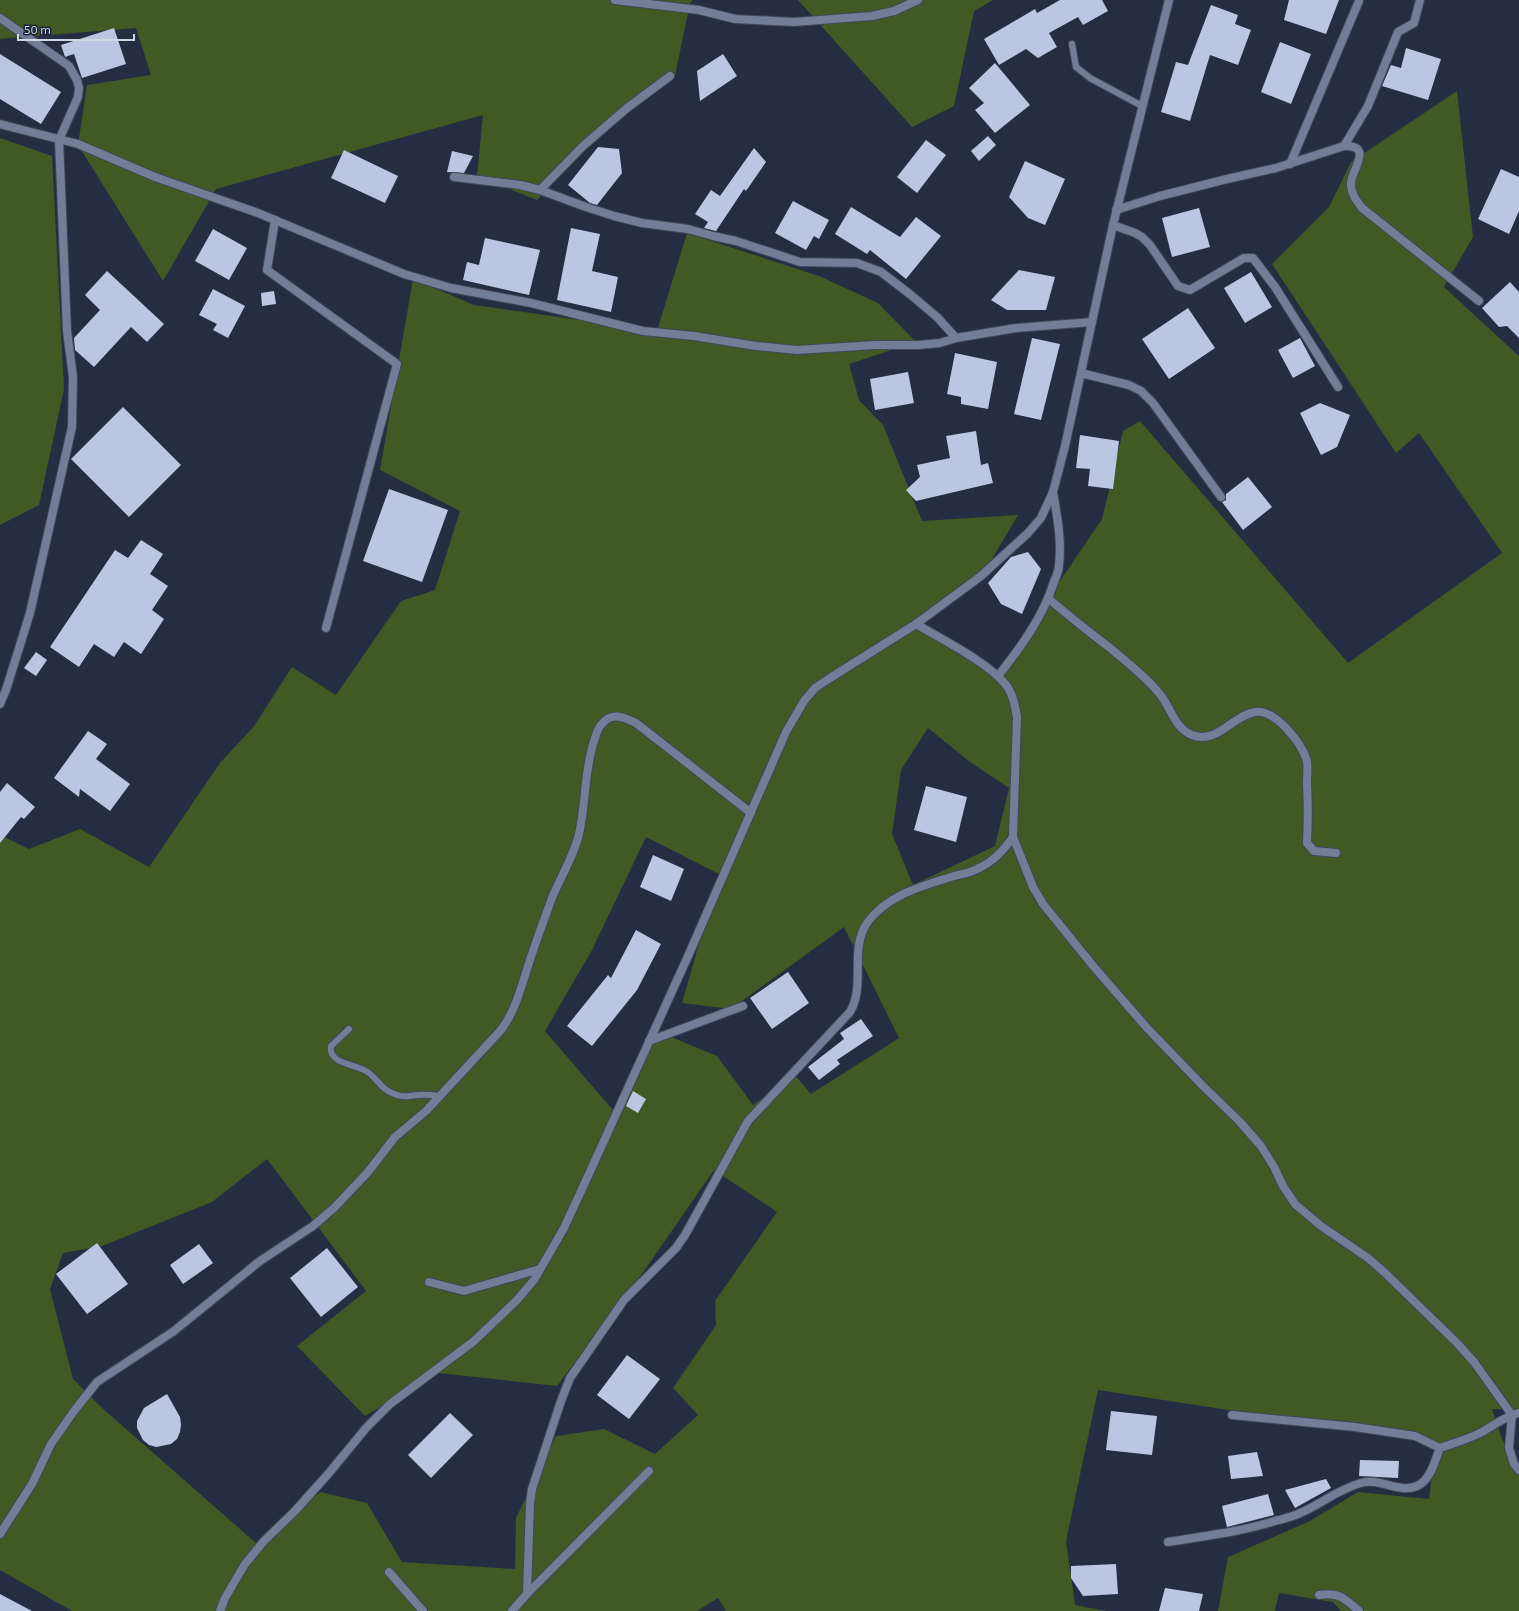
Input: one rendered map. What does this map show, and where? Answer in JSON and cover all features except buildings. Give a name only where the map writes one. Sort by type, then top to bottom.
[{"type":"street","points":[[615,0],[699,10],[735,19],[794,22],[872,16],[894,11],[918,0]]},
{"type":"street","points":[[220,1611],[225,1598],[245,1564],[264,1541],[295,1511],[330,1473],[366,1428],[390,1404],[474,1341],[517,1300],[534,1280],[564,1228],[689,954],[786,732],[804,701],[815,688],[916,624],[981,576],[1028,533],[1040,518],[1053,492],[1081,373],[1116,210],[1169,0]]},
{"type":"street","points":[[1344,146],[1368,106],[1398,32],[1414,23],[1420,0]]},
{"type":"street","points":[[1290,164],[1359,1]]},
{"type":"street","points":[[0,18],[69,66],[77,80],[79,88],[78,97],[59,140],[67,331],[73,377],[72,427],[30,613],[6,690],[0,704]]},
{"type":"street","points":[[540,190],[583,146],[627,108],[670,76]]},
{"type":"street","points":[[0,124],[78,144],[155,177],[275,220],[404,274],[451,288],[531,304],[643,330],[694,336],[756,346],[797,350],[940,343],[956,338],[1016,328],[1092,322]]},
{"type":"street","points":[[1116,210],[1160,196],[1290,164],[1344,146],[1353,146],[1358,150],[1360,155],[1351,182],[1352,195],[1362,208],[1479,301]]},
{"type":"street","points":[[454,177],[520,185],[540,190],[614,216],[642,223],[688,229],[800,262],[857,263],[881,272],[912,295],[938,318],[956,338]]},
{"type":"street","points":[[275,220],[267,270],[397,364],[326,628]]},
{"type":"street","points":[[1113,225],[1142,238],[1150,245],[1178,286],[1183,289],[1190,290],[1244,258],[1253,258],[1276,287],[1338,388]]},
{"type":"street","points":[[1081,373],[1129,385],[1141,391],[1153,403],[1221,497]]},
{"type":"street","points":[[998,676],[1019,649],[1048,599],[1059,567],[1060,544],[1053,492]]},
{"type":"street","points":[[1048,599],[1137,670],[1160,694],[1180,726],[1192,735],[1206,737],[1223,730],[1244,716],[1255,712],[1266,712],[1280,722],[1300,746],[1307,762],[1307,843],[1314,850],[1324,853],[1336,853]]},
{"type":"street","points":[[916,624],[985,666],[998,676],[1007,686],[1014,701],[1017,717],[1013,837],[1031,881],[1043,904],[1094,967],[1147,1028],[1240,1122],[1261,1146],[1274,1167],[1283,1186],[1295,1204],[1321,1226],[1368,1258],[1396,1283],[1457,1343],[1474,1362],[1515,1414],[1509,1448],[1514,1464],[1519,1470]]},
{"type":"street","points":[[0,1534],[32,1484],[51,1444],[97,1382],[174,1331],[260,1261],[313,1226],[334,1208],[368,1172],[395,1137],[426,1111],[510,1019],[535,943],[556,887],[572,854],[579,833],[592,746],[598,728],[602,723],[613,716],[622,716],[636,722],[751,813]]},
{"type":"street","points":[[527,1594],[530,1504],[532,1489],[564,1391],[570,1378],[624,1300],[676,1248],[685,1235],[748,1121],[850,1012],[856,998],[858,947],[867,923],[884,906],[906,892],[922,885],[976,870],[986,865],[999,855],[1013,837]]},
{"type":"street","points":[[649,1041],[743,1006]]},
{"type":"street","points":[[429,1282],[464,1291],[540,1269]]},
{"type":"street","points":[[1168,1542],[1257,1527],[1298,1514],[1341,1490],[1360,1483],[1370,1482],[1405,1488],[1416,1486],[1428,1477],[1440,1448],[1480,1432],[1515,1414]]},
{"type":"street","points":[[1232,1415],[1362,1428],[1415,1436],[1440,1448]]},
{"type":"street","points":[[512,1611],[649,1471]]},
{"type":"street","points":[[389,1572],[423,1611]]},
{"type":"street","points":[[1319,1595],[1331,1593],[1343,1597],[1359,1611]]},
{"type":"lane","points":[[1072,44],[1076,67],[1090,78],[1142,106]]},
{"type":"lane","points":[[349,1029],[330,1046],[332,1055],[339,1061],[366,1071],[379,1085],[393,1094],[406,1097],[419,1095],[440,1096]]},
{"type":"green space","points":[[0,0],[693,0],[690,3],[675,76],[621,113],[537,200],[477,176],[483,115],[216,189],[163,281],[78,145],[87,85],[151,75],[136,28],[0,39]]},
{"type":"green space","points":[[798,0],[993,0],[974,11],[954,106],[912,127]]},
{"type":"green space","points":[[1457,91],[1473,237],[1444,287],[1519,356],[1519,1410],[1492,1409],[1502,1439],[1519,1468],[1519,1611],[1341,1611],[1333,1602],[1279,1593],[1275,1611],[1218,1611],[1228,1557],[1310,1521],[1358,1492],[1429,1499],[1436,1442],[1098,1390],[1066,1541],[1075,1605],[1106,1611],[726,1611],[718,1598],[697,1611],[72,1611],[0,1570],[0,835],[29,849],[80,829],[149,867],[220,763],[254,726],[292,667],[336,695],[401,601],[435,590],[460,511],[380,470],[413,279],[474,305],[657,331],[687,233],[819,276],[878,303],[916,342],[849,364],[859,400],[883,425],[922,521],[1018,515],[982,576],[924,624],[999,671],[1102,519],[1123,431],[1140,421],[1348,663],[1502,553],[1419,433],[1396,453],[1272,264],[1329,207],[1351,162]],"holes":[[[928,728],[970,762],[1009,788],[995,846],[913,885],[892,834],[901,770]],[[646,837],[719,874],[682,1003],[731,1009],[844,927],[899,1038],[811,1094],[794,1074],[753,1105],[717,1056],[659,1032],[618,1116],[545,1031],[592,950]],[[267,1159],[366,1291],[297,1346],[365,1416],[438,1373],[557,1386],[644,1271],[714,1170],[777,1212],[715,1301],[716,1325],[673,1388],[698,1415],[655,1454],[604,1429],[556,1436],[516,1518],[515,1569],[402,1562],[367,1503],[320,1492],[257,1544],[101,1407],[73,1379],[50,1289],[63,1253],[102,1246],[212,1202]]]},
{"type":"green space","points":[[0,138],[52,156],[64,389],[39,505],[0,525]]}]
